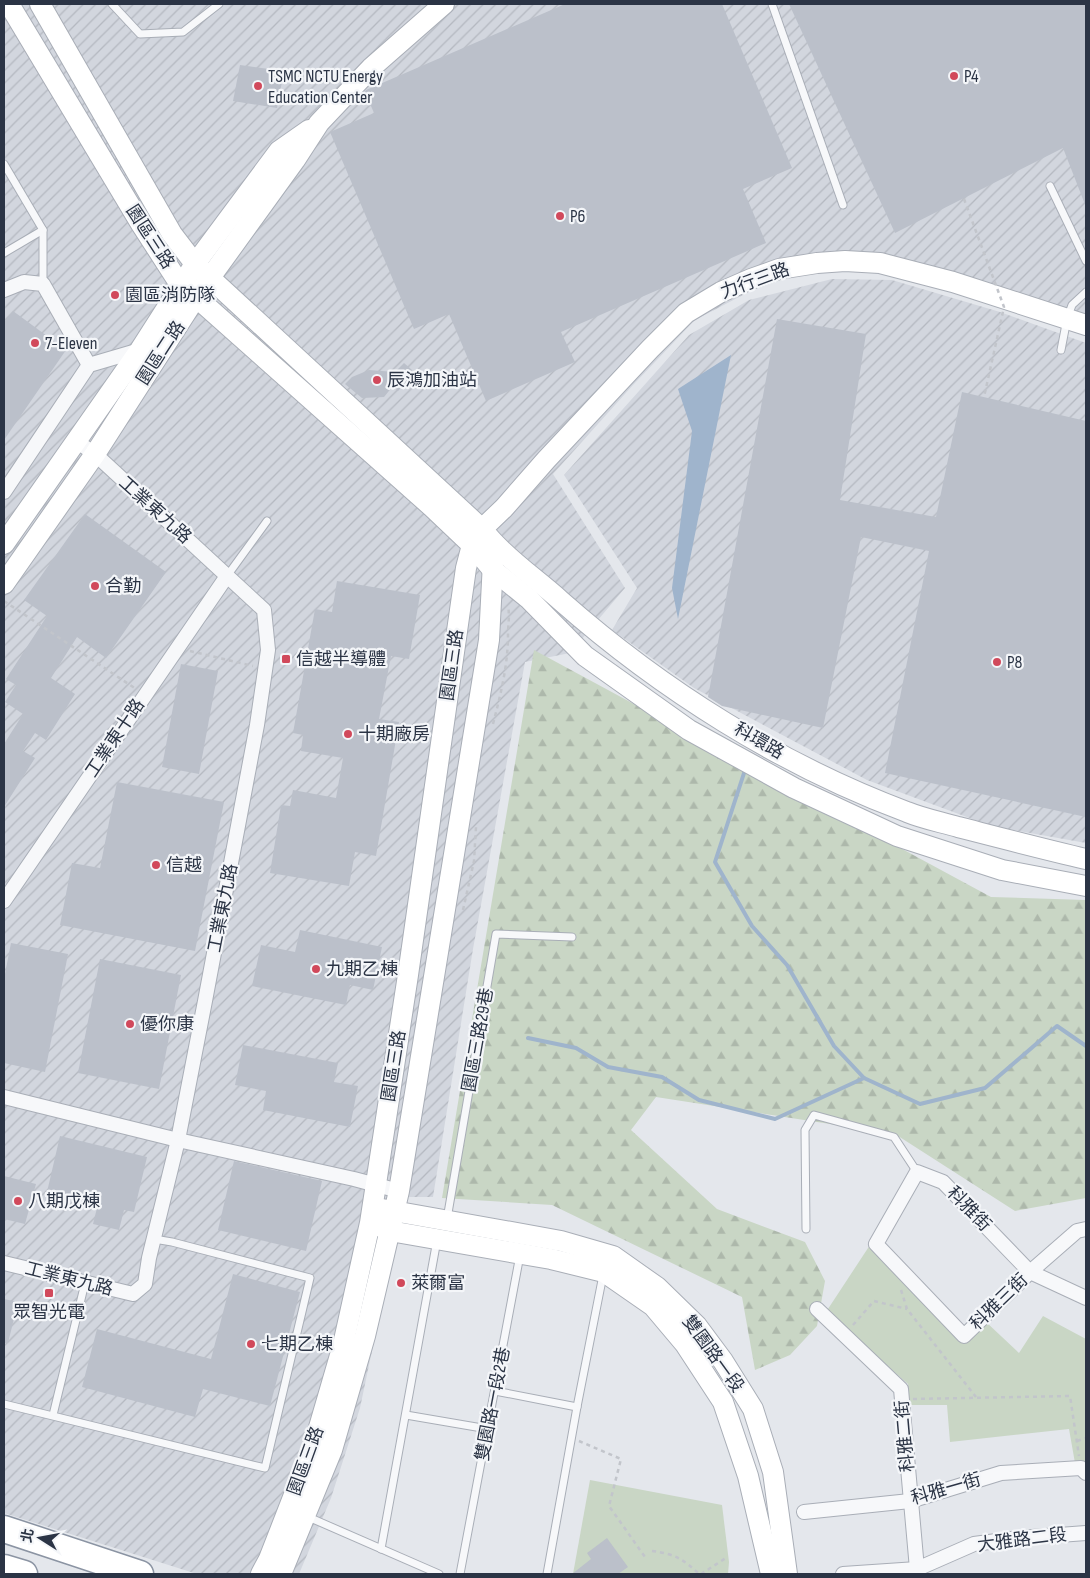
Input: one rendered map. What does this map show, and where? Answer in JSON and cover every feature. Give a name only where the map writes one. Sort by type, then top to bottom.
[{"type":"highway","points":[[4,1529],[140,1574]]},
{"type":"highway","points":[[4,1568],[24,1574]]},
{"type":"street","name":"園區三路","points":[[9,4],[141,224],[189,291],[432,507],[477,537]]},
{"type":"street","name":"園區三路","points":[[40,4],[172,234],[195,264],[477,537]]},
{"type":"street","name":"園區二路","points":[[4,544],[140,350],[189,291],[210,278],[319,123],[371,68],[444,4]]},
{"type":"street","name":"園區二路","points":[[4,584],[95,454],[189,291],[195,264],[279,151],[319,123]]},
{"type":"street","name":"力行三路","points":[[477,537],[546,460],[686,313],[721,292],[778,269],[845,261],[880,263],[953,282],[1077,322]]},
{"type":"street","points":[[4,290],[24,282],[43,284],[89,365]]},
{"type":"street","points":[[4,492],[89,365],[140,350]]},
{"type":"street","name":"工業東九路","points":[[4,1263],[133,1294],[145,1284],[178,1140],[254,744],[268,650],[264,610],[95,454],[76,441]]},
{"type":"street","points":[[495,559],[504,508]]},
{"type":"street","name":"園區三路","points":[[274,1568],[315,1441],[343,1345],[371,1215],[408,975],[466,568],[477,537]]},
{"type":"street","name":"科環路","points":[[477,537],[524,595],[585,656],[689,730],[794,788],[897,836],[1002,870],[1086,886]]},
{"type":"street","name":"園區三路","points":[[274,1568],[306,1516],[332,1450],[366,1336],[399,1192],[487,650],[495,559]]},
{"type":"street","name":"科環路","points":[[495,559],[539,581],[598,633],[699,706],[805,768],[908,813],[1086,859]]},
{"type":"street","name":"工業東十路","points":[[4,901],[227,576]]},
{"type":"street","points":[[492,603],[495,595],[501,591],[517,591],[524,595]]},
{"type":"street","points":[[4,1097],[178,1140],[376,1184],[399,1192]]},
{"type":"street","name":"科雅三街","points":[[917,1172],[876,1244],[964,1336],[1030,1272],[1077,1231],[1086,1229]]},
{"type":"street","name":"科雅街","points":[[917,1172],[942,1182],[1030,1272],[1086,1298]]},
{"type":"street","name":"雙園路一段","points":[[371,1215],[438,1239],[523,1244],[561,1241],[613,1256],[657,1287],[697,1326],[723,1361],[753,1409],[772,1472],[788,1574]]},
{"type":"street","name":"雙園路一段","points":[[392,1221],[447,1221],[523,1244],[551,1259],[604,1272],[653,1306],[685,1344],[723,1402],[748,1476],[771,1574]]},
{"type":"street","name":"科雅二街","points":[[817,1309],[901,1389],[917,1569]]},
{"type":"street","name":"科雅一街","points":[[804,1512],[910,1501],[1001,1473],[1084,1470]]},
{"type":"street","name":"大雅路二段","points":[[843,1574],[917,1569],[974,1544],[1019,1538],[1086,1533]]},
{"type":"lane","points":[[112,4],[140,34],[183,32],[219,4]]},
{"type":"lane","points":[[772,4],[843,205]]},
{"type":"lane","points":[[4,164],[43,230],[43,284]]},
{"type":"lane","points":[[1050,186],[1086,262]]},
{"type":"lane","points":[[4,254],[43,230]]},
{"type":"lane","points":[[1061,350],[1077,322],[1072,305],[1086,292]]},
{"type":"lane","points":[[227,576],[268,521]]},
{"type":"lane","name":"園區三路29巷","points":[[447,1221],[496,934],[572,937]]},
{"type":"lane","points":[[806,1229],[805,1130],[814,1115],[894,1137],[917,1172]]},
{"type":"lane","points":[[4,1404],[266,1468],[310,1278],[154,1239]]},
{"type":"lane","points":[[381,1549],[438,1239]]},
{"type":"lane","name":"雙園路一段2巷","points":[[460,1574],[523,1244]]},
{"type":"lane","points":[[547,1574],[576,1407],[604,1272]]},
{"type":"lane","points":[[53,1415],[85,1282]]},
{"type":"lane","points":[[495,1391],[576,1407]]},
{"type":"lane","points":[[406,1415],[488,1429]]},
{"type":"lane","points":[[306,1516],[439,1574]]},
{"type":"path","points":[[964,199],[1004,308],[984,397]]},
{"type":"path","points":[[4,601],[145,695]]},
{"type":"path","points":[[177,649],[265,669]]},
{"type":"path","points":[[893,1262],[907,1309],[977,1398]]},
{"type":"path","points":[[844,1334],[874,1300],[907,1309]]},
{"type":"path","points":[[902,1400],[1070,1396],[1084,1470]]},
{"type":"path","points":[[571,1437],[621,1459],[609,1506],[645,1557]]},
{"type":"path","points":[[1077,1441],[1086,1438]]},
{"type":"path","points":[[652,1551],[669,1553],[687,1562],[699,1574],[726,1558]]},
{"type":"shaded area","points":[[4,4],[1086,4],[1086,334],[893,272],[830,269],[766,283],[695,320],[633,385],[553,474],[625,588],[570,653],[525,662],[473,949],[433,1197],[406,1197],[360,1408],[331,1498],[299,1574],[197,1574],[4,1513]]},
{"type":"shaded area","points":[[832,279],[892,280],[1000,312],[1086,343],[1086,843],[991,826],[867,780],[694,688],[612,630],[637,588],[564,475],[689,335],[749,300]]},
{"type":"green space","points":[[534,650],[991,897],[1086,900],[1086,1198],[1015,1211],[895,1134],[656,1097],[631,1130],[717,1209],[805,1242],[825,1281],[817,1326],[790,1355],[755,1370],[742,1297],[552,1205],[442,1198]]},
{"type":"green space","points":[[870,1245],[965,1343],[985,1321],[1019,1353],[1043,1316],[1086,1339],[1086,1462],[1075,1463],[1069,1429],[950,1442],[947,1405],[909,1405],[908,1384],[826,1312]]},
{"type":"green space","points":[[590,1480],[722,1505],[729,1562],[728,1574],[573,1574]]},
{"type":"water","points":[[731,355],[678,619],[672,588],[692,431],[678,389]]},
{"type":"building","name":"P6","points":[[565,4],[722,4],[792,168],[743,189],[766,243],[561,332],[575,362],[486,401],[449,314],[414,329],[330,132],[374,113],[365,92],[366,90]]},
{"type":"building","name":"P4","points":[[789,4],[1086,4],[1086,207],[1063,148],[895,233]]},
{"type":"building","name":"TSMC NCTU Energy Education Center","points":[[240,65],[284,71],[277,108],[233,101]]},
{"type":"building","points":[[13,311],[66,350],[4,440],[4,322]]},
{"type":"building","points":[[777,319],[866,334],[840,500],[936,517],[962,392],[1086,421],[1086,817],[885,773],[929,551],[861,537],[823,728],[722,706],[708,697]]},
{"type":"building","name":"辰鴻加油站","points":[[404,363],[412,370],[398,391],[393,386],[384,397],[362,398],[345,384],[352,377],[369,370],[395,372]]},
{"type":"building","name":"合勤","points":[[85,514],[166,572],[106,658],[77,637],[51,678],[75,694],[46,740],[35,733],[23,751],[35,758],[4,807],[4,744],[23,714],[5,702],[16,685],[6,679],[47,616],[24,600]]},
{"type":"building","name":"十期廠房","points":[[337,581],[420,595],[409,659],[391,656],[379,719],[399,722],[376,856],[355,852],[349,886],[270,873],[281,805],[290,806],[293,790],[336,798],[343,758],[301,751],[303,735],[293,733],[315,609],[332,612]]},
{"type":"building","points":[[181,664],[218,671],[199,774],[162,767]]},
{"type":"building","name":"信越","points":[[117,782],[224,802],[195,951],[60,925],[72,863],[100,868]]},
{"type":"building","name":"九期乙棟","points":[[300,930],[382,947],[373,990],[350,985],[346,1005],[252,986],[261,945],[295,952]]},
{"type":"building","points":[[11,943],[68,954],[45,1072],[4,1063],[4,979]]},
{"type":"building","name":"優你康","points":[[100,959],[181,975],[159,1089],[78,1073]]},
{"type":"building","points":[[243,1045],[338,1063],[334,1082],[358,1086],[350,1127],[263,1110],[266,1091],[235,1085]]},
{"type":"building","points":[[60,1136],[147,1157],[134,1212],[124,1210],[119,1230],[93,1224],[98,1204],[47,1192]]},
{"type":"building","points":[[234,1161],[322,1181],[306,1251],[218,1230]]},
{"type":"building","name":"八期戊棟","points":[[4,1176],[36,1184],[25,1224],[4,1219]]},
{"type":"building","name":"七期乙棟","points":[[233,1274],[300,1292],[270,1406],[203,1389],[195,1417],[82,1387],[97,1329],[211,1359]]},
{"type":"building","points":[[4,1299],[18,1302],[8,1343],[4,1343]]},
{"type":"building","points":[[607,1538],[628,1567],[618,1574],[572,1574],[591,1559],[587,1553]]},
{"type":"waterway","points":[[746,767],[715,862],[752,926],[787,965],[834,1046],[864,1078],[920,1104],[985,1088],[1057,1026],[1086,1046]]},
{"type":"waterway","points":[[528,1038],[576,1048],[608,1067],[662,1077],[699,1100],[775,1119],[864,1078]]},
{"type":"place","name":"P4","points":[[954,76]]},
{"type":"place","name":"TSMC NCTU Energy Education Center","points":[[258,86]]},
{"type":"place","name":"P6","points":[[560,216]]},
{"type":"place","name":"園區消防隊","points":[[115,295]]},
{"type":"place","name":"7-Eleven","points":[[35,343]]},
{"type":"place","name":"辰鴻加油站","points":[[377,380]]},
{"type":"place","name":"合勤","points":[[95,586]]},
{"type":"place","name":"信越半導體","points":[[286,659]]},
{"type":"place","name":"P8","points":[[997,662]]},
{"type":"place","name":"十期廠房","points":[[348,734]]},
{"type":"place","name":"信越","points":[[156,865]]},
{"type":"place","name":"九期乙棟","points":[[316,969]]},
{"type":"place","name":"優你康","points":[[130,1024]]},
{"type":"place","name":"八期戊棟","points":[[18,1201]]},
{"type":"place","name":"萊爾富","points":[[401,1283]]},
{"type":"place","name":"眾智光電","points":[[49,1293]]},
{"type":"place","name":"七期乙棟","points":[[251,1344]]}]
